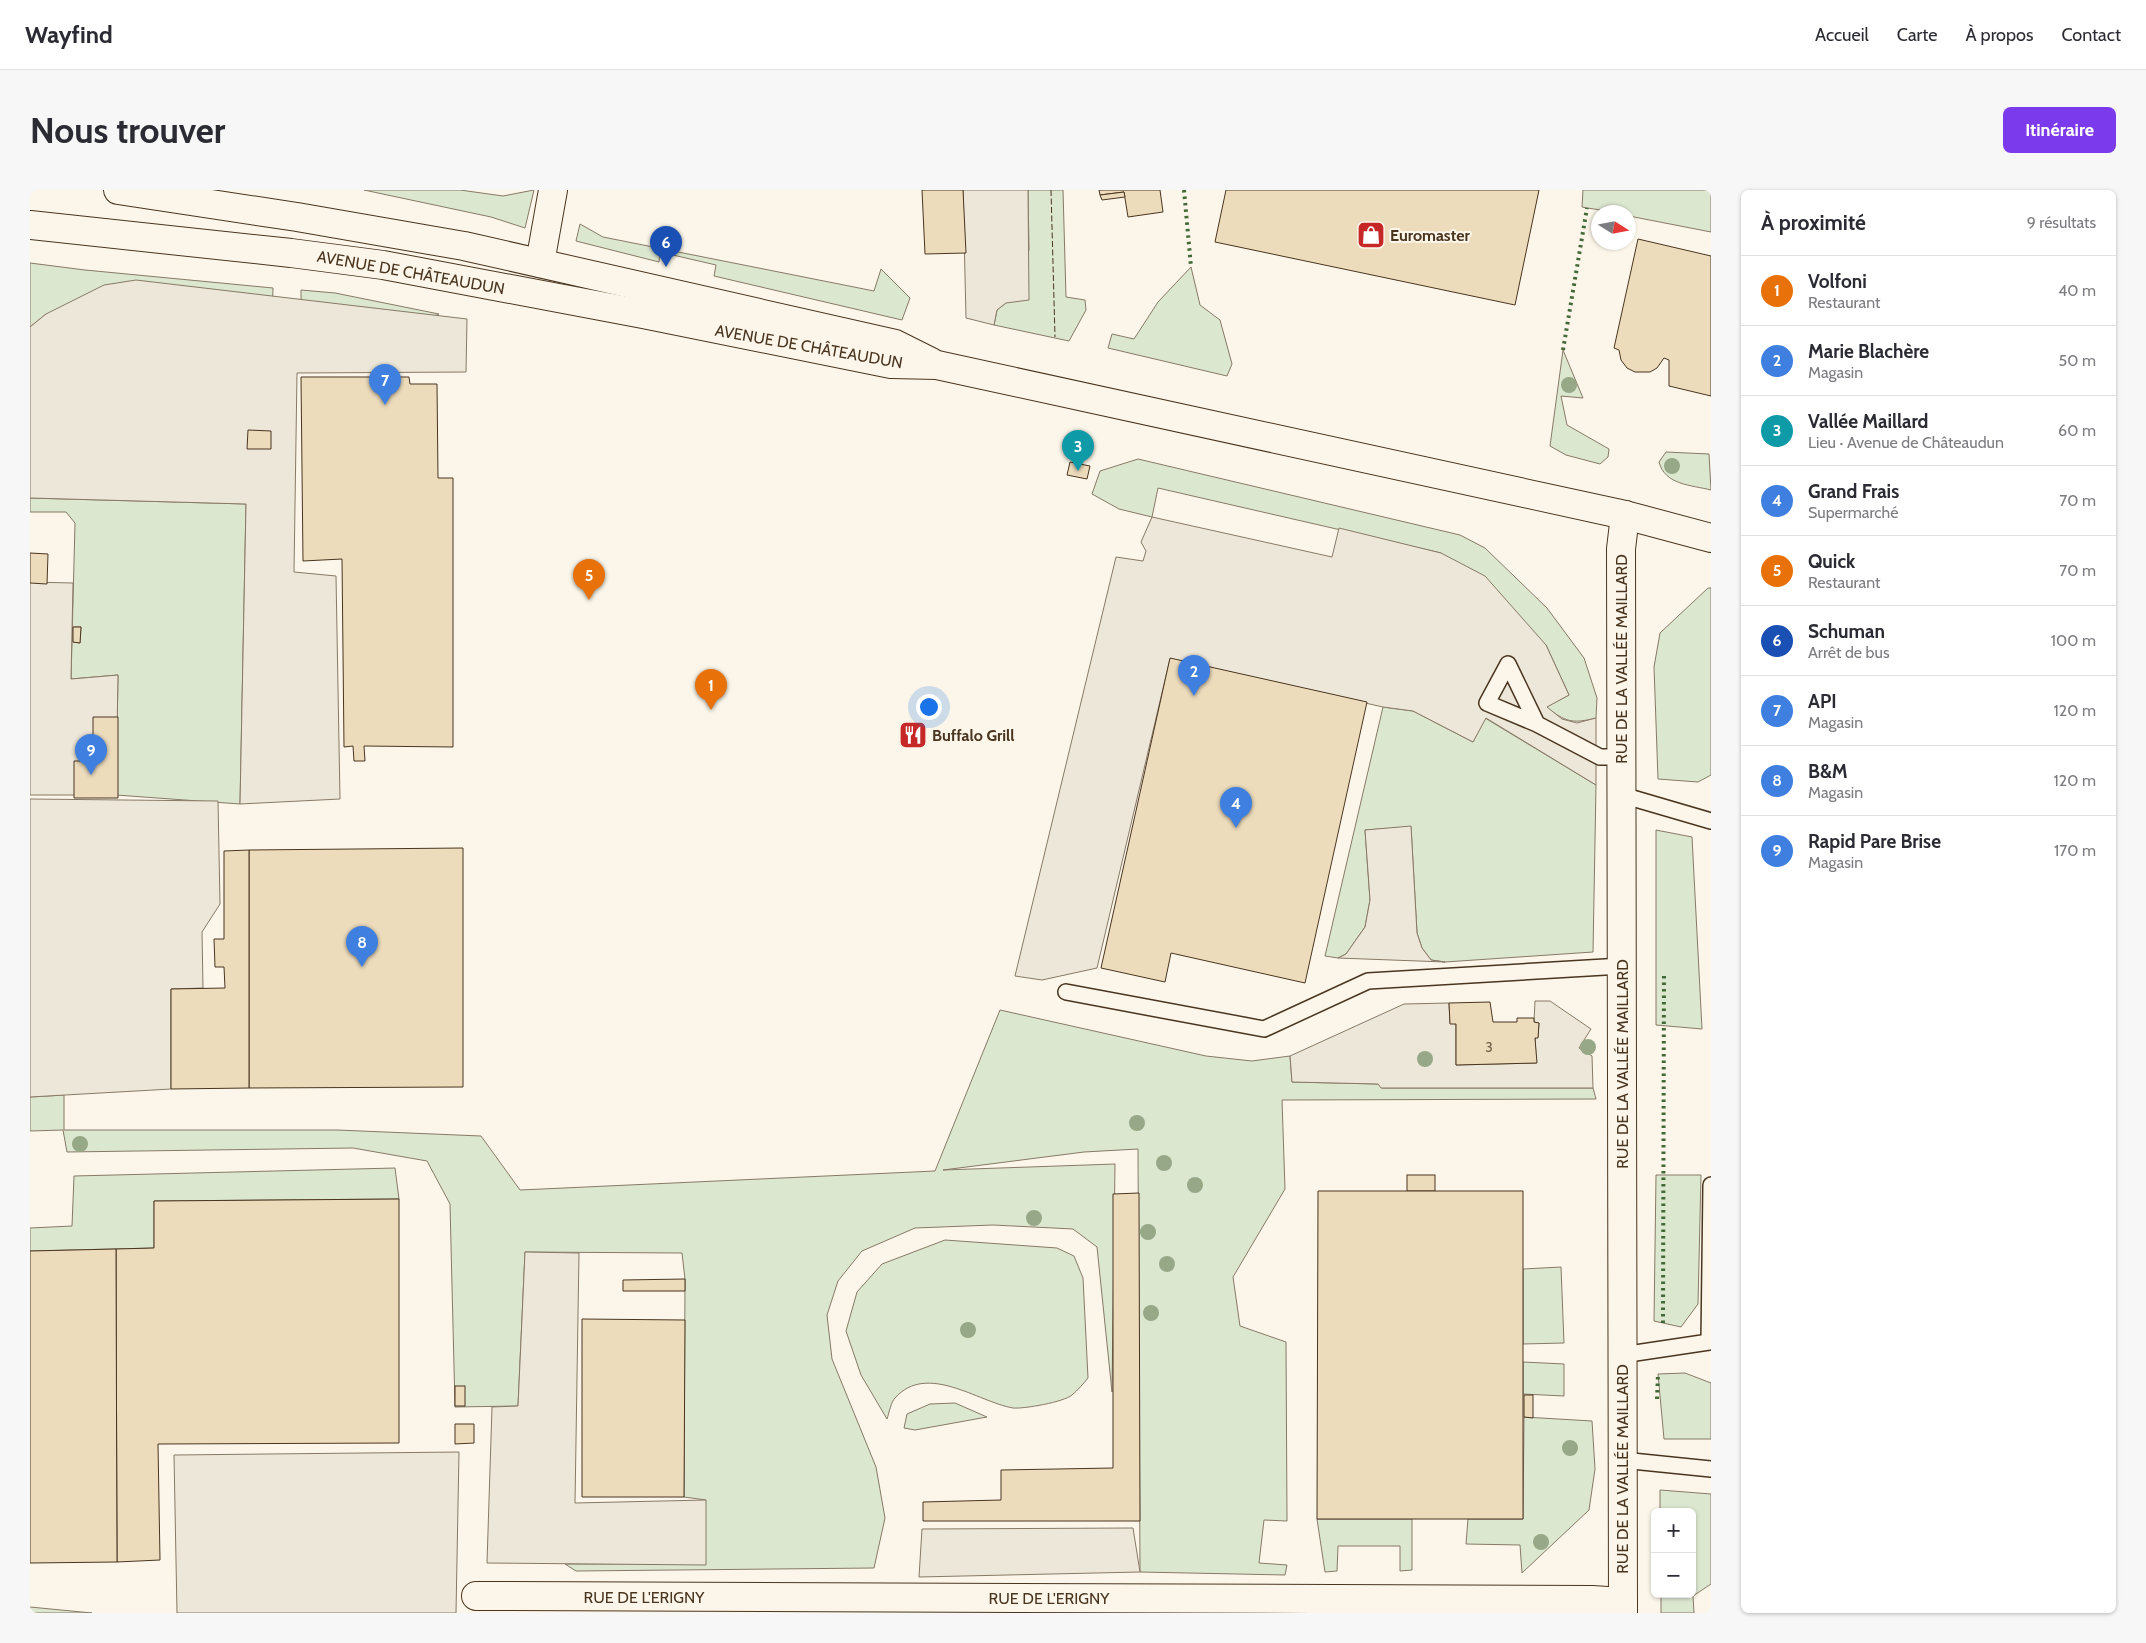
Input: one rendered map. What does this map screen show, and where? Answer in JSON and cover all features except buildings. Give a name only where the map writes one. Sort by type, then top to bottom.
[{"type":"main road","name":"AVENUE DE CHÂTEAUDUN","points":[[118,190],[388,232],[540,263],[895,344],[937,365]]},
{"type":"main road","points":[[540,263],[553,190]]},
{"type":"main road","name":"AVENUE DE CHÂTEAUDUN","points":[[30,225],[291,253],[382,265],[644,314],[891,364],[937,365]]},
{"type":"main road","points":[[937,365],[1625,515],[1711,538]]},
{"type":"main road","name":"RUE DE LA VALLÉE MAILLARD","points":[[1623,1608],[1621,549],[1625,515]]},
{"type":"main road","name":"RUE DE L'ERIGNY","points":[[476,1596],[510,1605],[1592,1600],[1623,1608]]},
{"type":"lane","points":[[1537,724],[1600,757],[1622,758]]},
{"type":"lane","points":[[1622,795],[1711,821]]},
{"type":"lane","points":[[1066,992],[1264,1029],[1368,981],[1622,966]]},
{"type":"lane","points":[[1622,1355],[1709,1342],[1711,1185]]},
{"type":"lane","points":[[1622,1460],[1711,1470]]},
{"type":"green space","points":[[364,190],[460,190],[503,196],[534,190],[525,228],[491,217]]},
{"type":"green space","points":[[1028,190],[1063,190],[1066,297],[1085,300],[1086,310],[1069,341],[994,325],[997,310],[1006,303],[1029,250]]},
{"type":"green space","points":[[1583,190],[1711,190],[1711,232],[1636,217],[1636,205],[1591,205],[1591,208],[1582,207]]},
{"type":"green space","points":[[580,224],[603,237],[874,291],[881,269],[910,298],[902,320],[714,276],[716,265],[660,252],[659,262],[576,241]]},
{"type":"green space","points":[[30,263],[273,288],[272,318],[46,314],[30,327]]},
{"type":"green space","points":[[1191,267],[1200,305],[1220,320],[1232,364],[1227,376],[1108,348],[1112,334],[1134,339],[1158,302]]},
{"type":"green space","points":[[301,290],[335,293],[439,314],[418,324],[301,332]]},
{"type":"green space","points":[[1563,350],[1583,398],[1561,396],[1567,425],[1609,449],[1608,457],[1600,464],[1566,455],[1550,446]]},
{"type":"green space","points":[[1666,452],[1709,454],[1711,490],[1680,483],[1667,475],[1662,470],[1659,462]]},
{"type":"green space","points":[[1138,459],[1460,535],[1485,548],[1547,608],[1584,658],[1597,698],[1596,718],[1581,721],[1564,719],[1546,707],[1569,695],[1546,645],[1441,553],[1158,488],[1152,517],[1119,509],[1092,494],[1100,471]]},
{"type":"green space","points":[[30,498],[246,504],[240,804],[116,795],[118,675],[71,679],[75,523],[66,512],[30,512]],"holes":[[[74,627],[81,627],[80,643],[73,642]]]},
{"type":"green space","points":[[1708,588],[1711,588],[1711,775],[1698,782],[1658,779],[1654,667],[1660,633]]},
{"type":"green space","points":[[1383,707],[1413,711],[1473,742],[1485,718],[1596,785],[1593,952],[1445,962],[1431,960],[1422,948],[1417,933],[1411,827],[1365,830],[1370,900],[1365,927],[1346,954],[1338,958],[1325,956]]},
{"type":"green space","points":[[1656,830],[1692,837],[1702,1029],[1656,1025]]},
{"type":"green space","points":[[1000,1010],[1206,1056],[1252,1061],[1290,1056],[1292,1082],[1378,1084],[1382,1088],[1593,1088],[1596,1099],[1282,1100],[1285,1189],[1233,1277],[1240,1326],[1286,1342],[1287,1521],[1264,1520],[1259,1563],[1287,1565],[1285,1575],[1140,1572],[1138,1149],[1084,1152],[943,1170],[1115,1164],[1112,1392],[1097,1247],[1073,1229],[993,1225],[915,1228],[862,1251],[838,1281],[827,1315],[832,1359],[876,1467],[885,1518],[874,1568],[576,1571],[565,1564],[660,1564],[706,1500],[684,1497],[685,1279],[682,1253],[525,1252],[518,1406],[455,1407],[450,1204],[427,1161],[353,1148],[67,1152],[63,1130],[30,1131],[30,1097],[64,1095],[64,1130],[337,1130],[481,1136],[520,1190],[935,1171]]},
{"type":"green space","points":[[395,1168],[399,1199],[154,1201],[154,1248],[30,1251],[30,1228],[72,1226],[74,1176]]},
{"type":"green space","points":[[1656,1175],[1701,1175],[1698,1304],[1681,1327],[1654,1321]]},
{"type":"green space","points":[[945,1240],[1057,1248],[1074,1256],[1083,1278],[1088,1378],[1072,1395],[1068,1398],[1044,1404],[1013,1408],[953,1387],[922,1384],[908,1388],[895,1398],[887,1419],[861,1375],[846,1331],[857,1292],[882,1264]]},
{"type":"green space","points":[[1561,1267],[1564,1343],[1523,1344],[1523,1269]]},
{"type":"green space","points":[[1523,1362],[1564,1364],[1564,1396],[1523,1394]]},
{"type":"green space","points":[[1685,1373],[1711,1383],[1711,1439],[1664,1439],[1658,1374]]},
{"type":"green space","points":[[955,1403],[987,1417],[915,1430],[904,1428],[907,1414],[930,1404]]},
{"type":"green space","points":[[1524,1417],[1592,1421],[1595,1469],[1589,1510],[1522,1573],[1520,1545],[1466,1544],[1468,1519],[1523,1519]]},
{"type":"green space","points":[[1660,1490],[1711,1494],[1711,1584],[1696,1594],[1696,1508],[1660,1508]]},
{"type":"green space","points":[[1317,1519],[1412,1519],[1412,1570],[1400,1571],[1400,1546],[1338,1546],[1337,1571],[1325,1572]]},
{"type":"green space","points":[[1661,1598],[1693,1598],[1694,1613],[1661,1613]]},
{"type":"green space","points":[[30,1607],[92,1613],[30,1613]]},
{"type":"shaded area","points":[[963,190],[1028,190],[1029,300],[1006,303],[997,310],[994,325],[966,318]]},
{"type":"shaded area","points":[[136,280],[467,319],[466,372],[297,373],[294,572],[336,576],[340,799],[240,804],[246,504],[30,498],[30,327],[46,314],[104,285]]},
{"type":"shaded area","points":[[1152,517],[1332,557],[1339,528],[1441,553],[1485,576],[1546,645],[1569,695],[1547,707],[1562,719],[1577,723],[1596,718],[1596,785],[1486,718],[1473,742],[1413,711],[1383,707],[1170,659],[1097,968],[1042,980],[1015,976],[1116,557],[1143,561],[1146,551],[1141,542]]},
{"type":"shaded area","points":[[30,582],[73,583],[71,679],[118,675],[116,795],[30,795]]},
{"type":"shaded area","points":[[30,799],[218,801],[220,904],[202,932],[203,988],[171,989],[171,1089],[30,1097]]},
{"type":"shaded area","points":[[1411,826],[1417,933],[1422,948],[1431,960],[1445,962],[1338,958],[1346,954],[1365,927],[1370,900],[1365,830]]},
{"type":"shaded area","points":[[1535,1001],[1550,1001],[1591,1029],[1579,1048],[1592,1056],[1593,1088],[1381,1088],[1378,1084],[1292,1082],[1290,1056],[1404,1004],[1449,1003],[1450,1023],[1456,1024],[1456,1065],[1536,1063],[1535,1038],[1538,1037],[1539,1023],[1534,1022]]},
{"type":"shaded area","points":[[525,1252],[579,1253],[575,1503],[706,1500],[706,1565],[487,1563],[492,1407],[518,1406]]},
{"type":"shaded area","points":[[459,1452],[456,1613],[177,1613],[174,1455]]},
{"type":"shaded area","points":[[1133,1528],[1140,1572],[919,1577],[922,1529]]},
{"type":"hedge","points":[[1184,190],[1191,267]]},
{"type":"hedge","points":[[1563,350],[1587,208]]},
{"type":"hedge","points":[[1663,1323],[1664,972]]},
{"type":"hedge","points":[[1657,1399],[1658,1374]]},
{"type":"fence","points":[[1051,190],[1055,337]]},
{"type":"place","name":"Euromaster","points":[[1371,235]]},
{"type":"place","name":"Schuman","points":[[666,267]]},
{"type":"place","name":"API","points":[[385,405]]},
{"type":"place","name":"Vallée Maillard","points":[[1078,471]]},
{"type":"place","name":"Quick","points":[[589,600]]},
{"type":"place","name":"Marie Blachère","points":[[1194,696]]},
{"type":"place","name":"Volfoni","points":[[711,710]]},
{"type":"place","name":"Buffalo Grill","points":[[913,735]]},
{"type":"place","name":"Rapid Pare Brise","points":[[91,775]]},
{"type":"place","name":"Grand Frais","points":[[1236,828]]},
{"type":"place","name":"B&M","points":[[362,967]]}]
